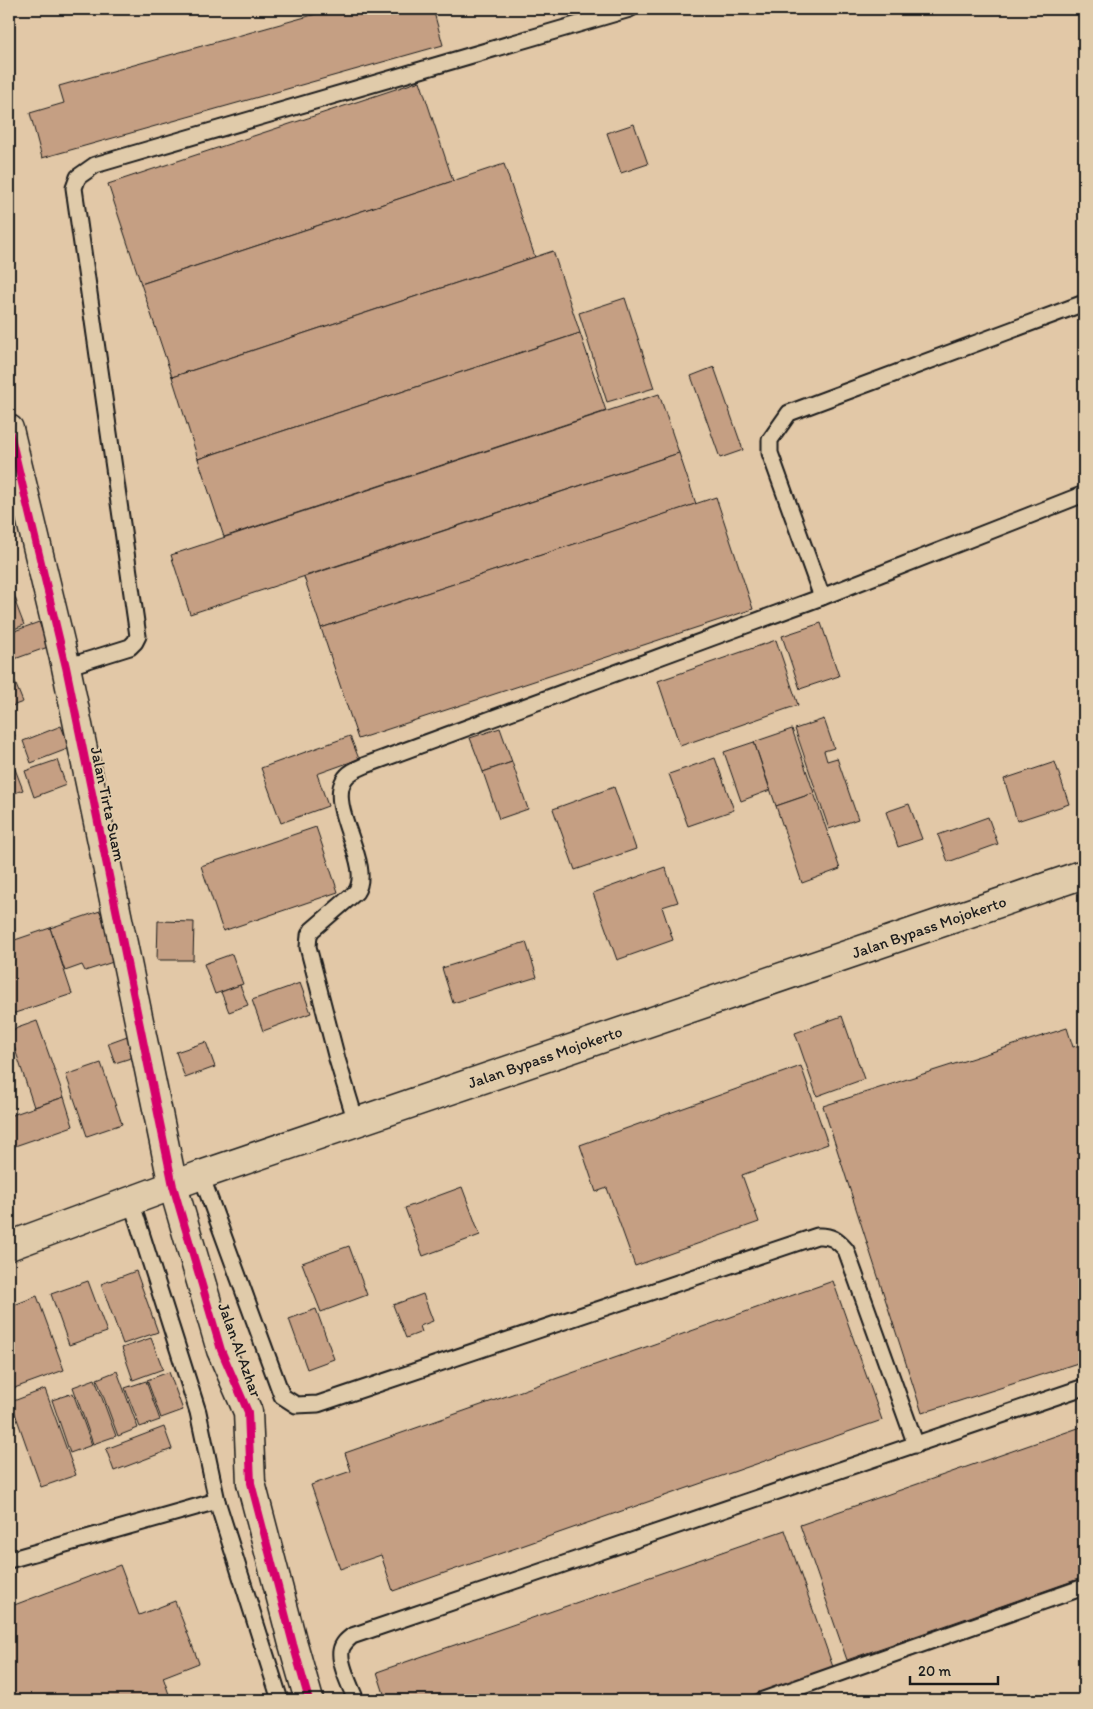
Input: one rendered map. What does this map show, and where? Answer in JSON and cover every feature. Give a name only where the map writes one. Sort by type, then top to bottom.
[{"type":"main road","name":"Jalan Tirta Suam","points":[[9,429],[66,667],[173,1186]]},
{"type":"main road","name":"Jalan Bypass Mojokerto","points":[[9,1246],[201,1175],[1084,874]]},
{"type":"main road","name":"Jalan Al Azhar","points":[[173,1186],[222,1350],[248,1412],[251,1483],[309,1700]]},
{"type":"lane","points":[[66,667],[130,647],[138,636],[74,188],[78,177],[95,166],[630,9]]},
{"type":"lane","points":[[822,597],[770,453],[770,440],[789,414],[1084,303]]},
{"type":"lane","points":[[356,1122],[334,1049],[308,941],[312,930],[356,892],[360,886],[361,872],[341,804],[341,788],[344,778],[352,771],[822,597],[1084,494]]},
{"type":"lane","points":[[201,1175],[282,1396],[296,1405],[318,1404],[817,1236],[827,1236],[837,1240],[846,1250],[916,1445]]},
{"type":"lane","points":[[132,1201],[198,1412],[217,1501],[280,1700]]},
{"type":"lane","points":[[356,1700],[341,1660],[341,1650],[345,1642],[352,1636],[1084,1387]]},
{"type":"lane","points":[[9,1560],[217,1501]]},
{"type":"lane","points":[[762,1700],[1084,1587]]},
{"type":"building","points":[[334,9],[433,9],[443,45],[42,158],[30,113],[64,103],[59,86]]},
{"type":"building","points":[[420,81],[453,181],[141,284],[108,184]]},
{"type":"building","points":[[634,124],[648,164],[621,173],[607,133]]},
{"type":"building","points":[[504,164],[535,257],[172,377],[141,284]]},
{"type":"building","points":[[553,251],[580,333],[198,459],[172,377]]},
{"type":"building","points":[[625,298],[654,388],[607,402],[579,313]]},
{"type":"building","points":[[580,333],[606,411],[224,537],[198,459]]},
{"type":"building","points":[[714,367],[743,450],[720,458],[691,376]]},
{"type":"building","points":[[659,394],[679,453],[190,614],[171,555]]},
{"type":"building","points":[[679,453],[696,504],[321,628],[304,577]]},
{"type":"building","points":[[716,497],[753,609],[358,739],[321,628]]},
{"type":"building","points":[[9,580],[17,603],[9,605]]},
{"type":"building","points":[[16,604],[24,625],[9,631],[9,606]]},
{"type":"building","points":[[39,622],[48,647],[9,661],[9,633]]},
{"type":"building","points":[[821,623],[839,676],[800,689],[782,636]]},
{"type":"building","points":[[776,640],[798,705],[680,746],[658,681]]},
{"type":"building","points":[[14,680],[23,702],[9,707],[9,682]]},
{"type":"building","points":[[9,718],[15,736],[9,738]]},
{"type":"building","points":[[824,719],[834,748],[824,751],[827,761],[837,758],[858,819],[829,829],[795,729]]},
{"type":"building","points":[[61,726],[70,748],[31,763],[23,741]]},
{"type":"building","points":[[500,728],[512,762],[483,772],[470,738]]},
{"type":"building","points":[[792,729],[814,793],[776,806],[754,742]]},
{"type":"building","points":[[350,736],[359,759],[317,774],[328,806],[281,823],[261,768]]},
{"type":"building","points":[[754,742],[770,790],[741,801],[724,752]]},
{"type":"building","points":[[715,758],[734,810],[688,826],[669,774]]},
{"type":"building","points":[[57,760],[66,785],[34,797],[25,771]]},
{"type":"building","points":[[512,762],[528,809],[499,819],[483,772]]},
{"type":"building","points":[[1055,762],[1069,804],[1017,821],[1004,779]]},
{"type":"building","points":[[15,769],[23,790],[9,795],[9,771]]},
{"type":"building","points":[[614,787],[636,849],[575,870],[553,809]]},
{"type":"building","points":[[814,793],[840,869],[802,883],[776,806]]},
{"type":"building","points":[[909,804],[922,839],[898,847],[886,812]]},
{"type":"building","points":[[988,817],[998,844],[948,862],[938,835]]},
{"type":"building","points":[[316,827],[338,892],[223,931],[201,866]]},
{"type":"building","points":[[665,867],[678,902],[662,907],[673,940],[617,960],[593,893]]},
{"type":"building","points":[[100,911],[116,961],[85,971],[82,965],[65,971],[50,928]]},
{"type":"building","points":[[158,921],[194,922],[193,960],[157,960]]},
{"type":"building","points":[[50,928],[72,994],[9,1015],[9,942]]},
{"type":"building","points":[[526,942],[537,977],[453,1003],[442,968]]},
{"type":"building","points":[[232,954],[243,984],[215,994],[204,964]]},
{"type":"building","points":[[300,983],[311,1013],[263,1031],[252,1000]]},
{"type":"building","points":[[240,985],[248,1005],[229,1012],[221,992]]},
{"type":"building","points":[[842,1016],[864,1079],[817,1096],[795,1033]]},
{"type":"building","points":[[37,1021],[64,1097],[34,1107],[9,1031]]},
{"type":"building","points":[[1067,1028],[1073,1047],[1084,1044],[1084,1361],[922,1413],[823,1106]]},
{"type":"building","points":[[130,1035],[137,1056],[115,1063],[108,1043]]},
{"type":"building","points":[[206,1042],[215,1067],[185,1078],[176,1052]]},
{"type":"building","points":[[101,1063],[122,1124],[87,1136],[66,1075]]},
{"type":"building","points":[[801,1066],[828,1144],[742,1175],[759,1222],[635,1266],[607,1188],[596,1192],[580,1145]]},
{"type":"building","points":[[64,1097],[73,1126],[9,1148],[9,1116]]},
{"type":"building","points":[[462,1187],[480,1235],[423,1256],[405,1208]]},
{"type":"building","points":[[349,1246],[367,1295],[321,1312],[302,1263]]},
{"type":"building","points":[[136,1271],[158,1332],[123,1344],[101,1284]]},
{"type":"building","points":[[88,1281],[107,1332],[69,1345],[51,1294]]},
{"type":"building","points":[[833,1281],[882,1420],[393,1591],[381,1555],[340,1569],[311,1485],[351,1471],[345,1453]]},
{"type":"building","points":[[423,1294],[433,1321],[420,1326],[422,1332],[406,1338],[393,1305]]},
{"type":"building","points":[[37,1296],[64,1370],[9,1390],[9,1307]]},
{"type":"building","points":[[316,1309],[334,1359],[307,1369],[289,1319]]},
{"type":"building","points":[[151,1338],[163,1369],[133,1380],[122,1348]]},
{"type":"building","points":[[117,1371],[138,1428],[118,1436],[97,1379]]},
{"type":"building","points":[[169,1372],[183,1410],[161,1418],[147,1380]]},
{"type":"building","points":[[95,1379],[116,1436],[93,1444],[73,1387]]},
{"type":"building","points":[[146,1381],[160,1420],[140,1427],[125,1388]]},
{"type":"building","points":[[45,1389],[76,1475],[41,1487],[11,1402]]},
{"type":"building","points":[[73,1393],[92,1445],[70,1453],[52,1400]]},
{"type":"building","points":[[1084,1426],[1084,1577],[847,1660],[800,1525]]},
{"type":"building","points":[[164,1427],[172,1449],[114,1471],[106,1449]]},
{"type":"building","points":[[785,1530],[833,1667],[738,1700],[386,1700],[377,1672]]},
{"type":"building","points":[[120,1565],[139,1615],[175,1601],[199,1663],[163,1677],[171,1700],[9,1700],[9,1607]]},
{"type":"cycle path","points":[[9,429],[66,667],[173,1186],[221,1350],[248,1412],[251,1483],[309,1700]]}]
